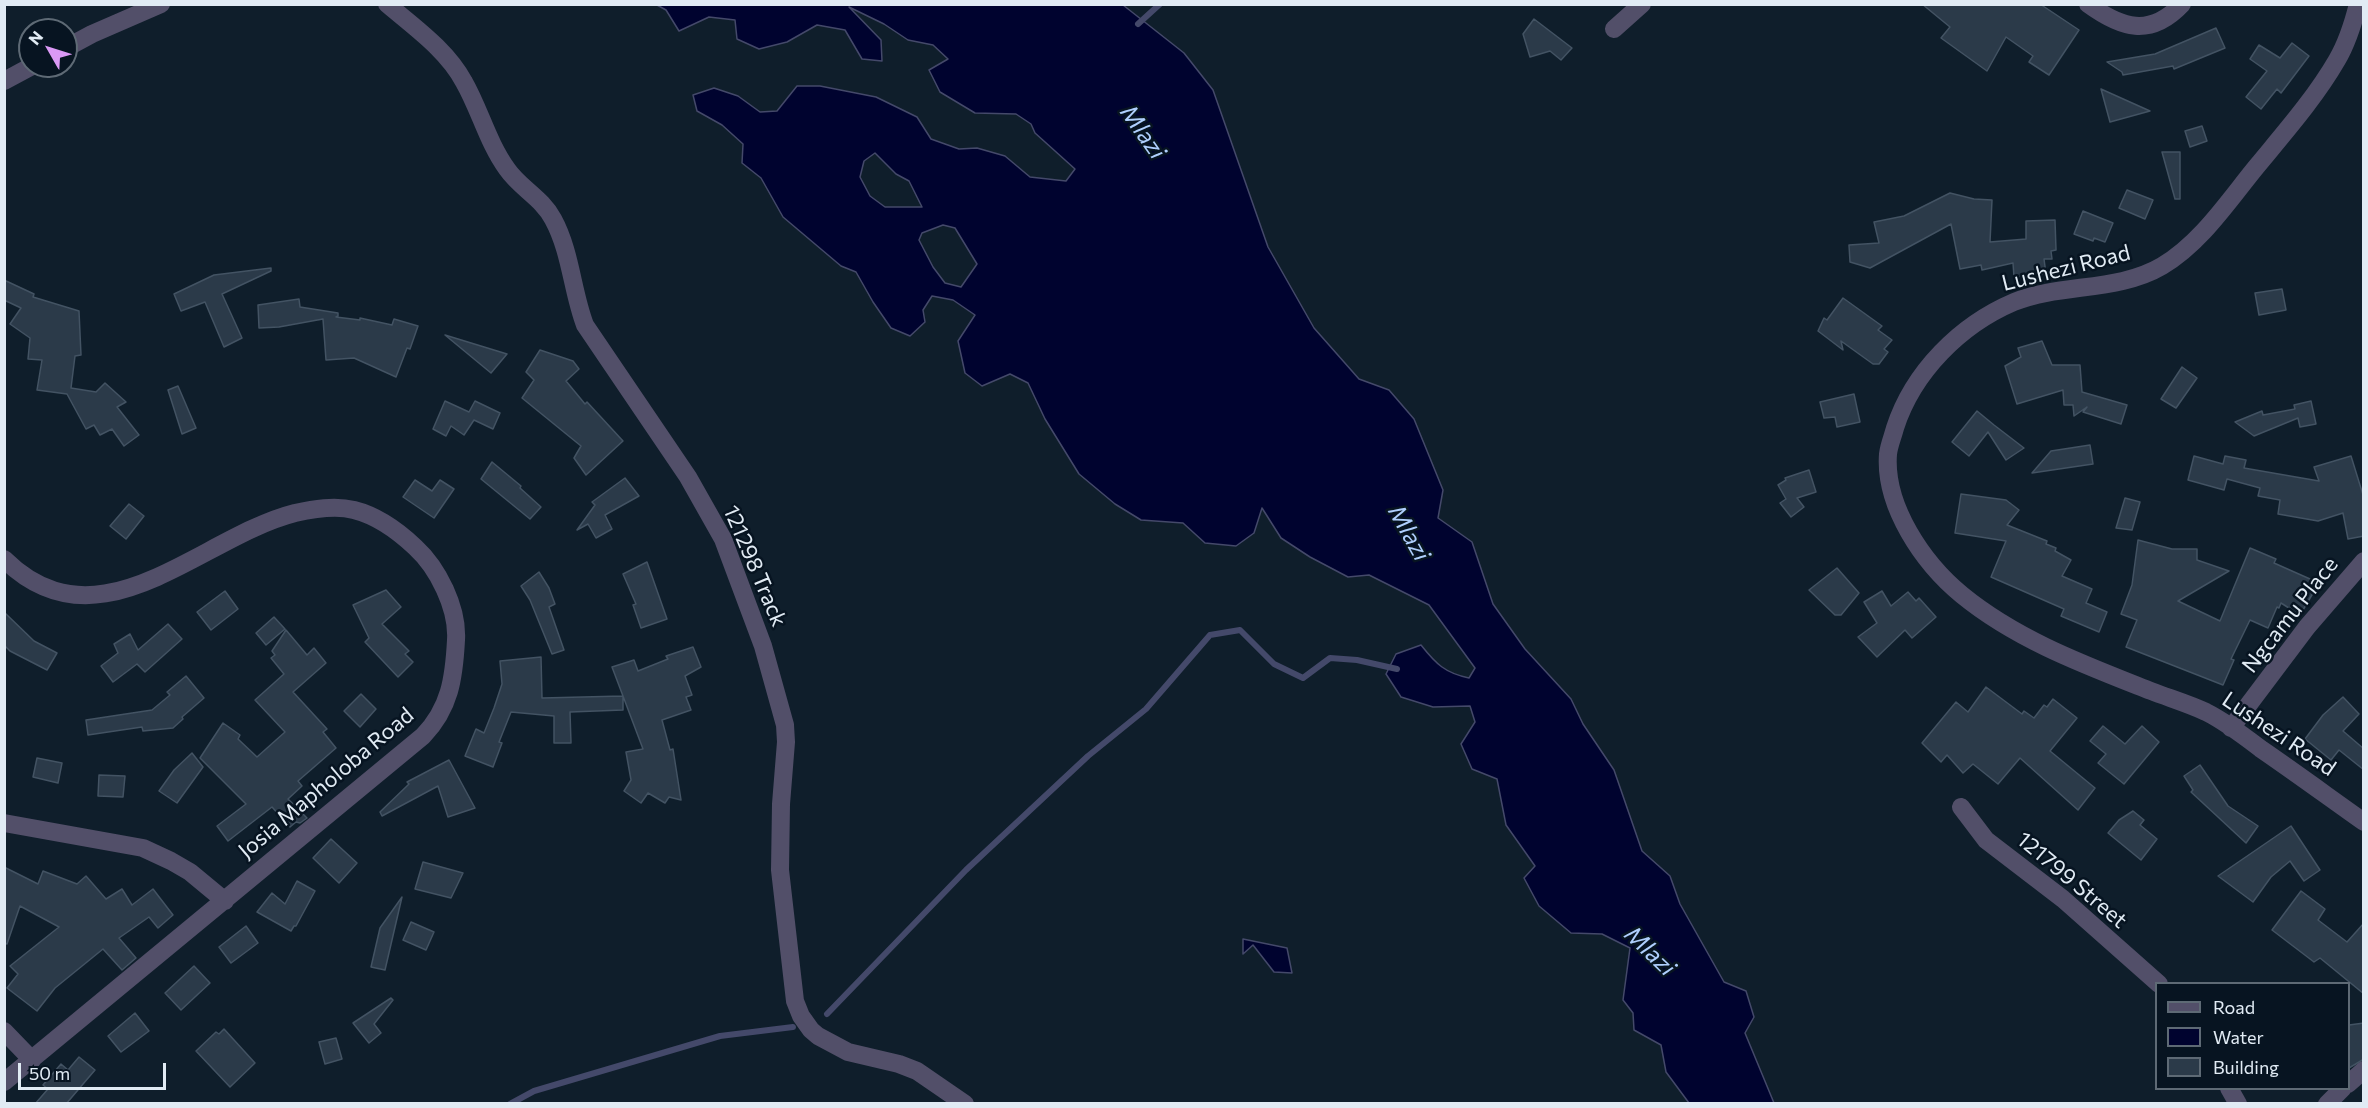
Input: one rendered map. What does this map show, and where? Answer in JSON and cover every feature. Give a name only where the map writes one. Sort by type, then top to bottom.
[{"type":"street","points":[[78,42],[162,4]]},
{"type":"street","name":"121298 Track","points":[[387,4],[453,65],[464,80],[508,171],[537,198],[553,219],[565,247],[578,306],[585,325],[688,477],[723,538],[763,646],[785,725],[780,870],[795,1001],[801,1016],[811,1030],[848,1052],[917,1071],[966,1104]]},
{"type":"street","points":[[1614,29],[1642,4]]},
{"type":"street","points":[[2088,4],[2117,23],[2132,27],[2148,26],[2165,18],[2182,4]]},
{"type":"street","name":"Lushezi Road","points":[[2358,4],[2353,25],[2338,59],[2310,101],[2216,217],[2180,253],[2160,267],[2135,277],[2018,301],[1983,317],[1957,338],[1931,364],[1913,388],[1899,416],[1888,451],[1889,484],[1901,517],[1923,555],[1961,595],[2010,628],[2068,658],[2206,712],[2364,822]]},
{"type":"street","points":[[4,81],[18,74]]},
{"type":"street","name":"Josia Mapholoba Road","points":[[4,559],[32,580],[70,595],[109,593],[150,581],[251,529],[283,516],[310,509],[353,509],[384,522],[426,557],[439,575],[450,605],[456,634],[451,682],[442,711],[431,727],[405,752],[4,1082]]},
{"type":"street","name":"Ngcamu Place","points":[[2231,728],[2307,627],[2364,561]]},
{"type":"street","name":"121799 Street","points":[[1961,807],[1986,840],[2063,899],[2157,982]]},
{"type":"street","points":[[4,823],[143,848],[190,872],[225,901]]},
{"type":"street","points":[[4,1031],[32,1060]]},
{"type":"street","points":[[2350,1083],[2364,1070]]},
{"type":"street","points":[[2230,1090],[2238,1104]]},
{"type":"street","points":[[2327,1104],[2342,1090]]},
{"type":"water","name":"Mlazi","points":[[657,5],[1123,5],[1184,53],[1213,90],[1268,247],[1314,328],[1359,379],[1389,390],[1414,419],[1443,490],[1438,518],[1472,542],[1493,604],[1525,649],[1571,699],[1583,724],[1614,770],[1642,851],[1670,876],[1680,904],[1724,982],[1746,991],[1754,1017],[1745,1033],[1774,1103],[1689,1103],[1666,1072],[1661,1045],[1634,1030],[1633,1013],[1623,1000],[1630,948],[1602,934],[1571,933],[1539,906],[1524,878],[1535,866],[1506,825],[1497,779],[1472,769],[1461,744],[1475,722],[1470,706],[1433,707],[1401,697],[1386,674],[1396,654],[1421,645],[1442,667],[1469,678],[1475,668],[1429,605],[1369,575],[1348,577],[1310,557],[1281,538],[1262,508],[1254,533],[1236,546],[1205,543],[1183,523],[1141,520],[1115,504],[1079,474],[1045,419],[1028,383],[1010,374],[982,386],[965,373],[958,341],[975,315],[953,300],[932,296],[923,310],[925,322],[910,336],[891,328],[856,272],[841,266],[783,217],[761,178],[742,163],[743,144],[722,125],[697,111],[693,95],[714,88],[738,96],[760,112],[777,111],[797,86],[820,86],[876,97],[917,117],[931,139],[959,149],[977,148],[1005,156],[1030,177],[1066,181],[1075,169],[1035,133],[1031,124],[1016,114],[975,113],[940,92],[929,70],[948,59],[933,45],[908,40],[884,24],[849,7],[881,40],[882,61],[862,59],[845,30],[817,25],[787,42],[759,49],[737,39],[735,20],[709,17],[679,31],[666,10]],"holes":[[[875,153],[896,174],[909,181],[922,207],[885,207],[870,196],[860,177],[864,161]],[[943,225],[955,228],[977,264],[961,287],[945,283],[933,267],[919,240],[922,233]]]},
{"type":"water","points":[[1243,939],[1287,948],[1292,973],[1274,972],[1253,945],[1243,954]]},
{"type":"building","points":[[1922,4],[2040,4],[2079,30],[2049,75],[2029,62],[2033,56],[2006,37],[1987,71],[1941,38],[1950,27]]},
{"type":"building","points":[[1534,19],[1572,48],[1561,60],[1550,51],[1530,57],[1523,34]]},
{"type":"building","points":[[2216,28],[2225,48],[2174,69],[2173,66],[2123,75],[2107,62],[2155,54]]},
{"type":"building","points":[[2292,43],[2309,56],[2281,93],[2277,89],[2261,109],[2246,97],[2267,71],[2250,59],[2259,45],[2280,58]]},
{"type":"building","points":[[2101,89],[2150,111],[2110,122]]},
{"type":"building","points":[[2202,126],[2207,141],[2190,147],[2185,131]]},
{"type":"building","points":[[2162,152],[2180,152],[2180,199],[2175,199]]},
{"type":"building","points":[[2127,190],[2153,200],[2145,219],[2119,208]]},
{"type":"building","points":[[1950,193],[1974,199],[1992,200],[1990,242],[2026,239],[2026,221],[2055,220],[2056,250],[2051,251],[2052,259],[2044,259],[2046,274],[2014,277],[2013,263],[1982,270],[1981,265],[1960,269],[1951,224],[1870,268],[1850,262],[1849,245],[1879,243],[1874,222],[1904,216]]},
{"type":"building","points":[[2083,211],[2113,223],[2105,242],[2094,238],[2093,241],[2074,234]]},
{"type":"building","points":[[271,268],[271,271],[222,294],[242,338],[224,347],[205,302],[181,311],[174,294],[214,275]]},
{"type":"building","points":[[4,280],[34,294],[33,297],[79,311],[81,355],[75,356],[71,388],[96,392],[105,383],[126,402],[117,407],[139,435],[124,446],[112,429],[100,435],[94,425],[86,429],[67,394],[37,390],[42,360],[28,359],[30,338],[10,324],[21,308],[4,300]]},
{"type":"building","points":[[2282,289],[2286,310],[2259,315],[2255,293]]},
{"type":"building","points":[[1843,298],[1882,326],[1878,330],[1892,340],[1884,349],[1888,352],[1879,364],[1873,364],[1841,341],[1843,350],[1818,331],[1824,318],[1827,320]]},
{"type":"building","points":[[299,299],[300,307],[338,313],[336,317],[360,320],[360,318],[392,325],[394,319],[418,326],[396,377],[354,358],[326,360],[323,319],[259,328],[258,305]]},
{"type":"building","points":[[445,335],[507,354],[491,373]]},
{"type":"building","points":[[2042,341],[2052,365],[2080,365],[2082,392],[2127,405],[2121,424],[2083,412],[2087,407],[2074,416],[2073,405],[2064,405],[2063,390],[2017,404],[2005,366],[2021,357],[2018,348]]},
{"type":"building","points":[[540,350],[573,361],[579,369],[566,381],[585,404],[587,402],[623,441],[586,475],[574,458],[581,446],[522,398],[534,380],[526,372]]},
{"type":"building","points":[[2182,367],[2197,378],[2176,408],[2161,399]]},
{"type":"building","points":[[178,386],[196,428],[182,434],[168,390]]},
{"type":"building","points":[[1854,394],[1860,422],[1837,427],[1835,417],[1824,418],[1820,402]]},
{"type":"building","points":[[445,401],[469,412],[475,401],[500,413],[493,429],[474,420],[464,435],[451,426],[446,436],[433,429]]},
{"type":"building","points":[[2311,401],[2316,424],[2300,427],[2298,418],[2254,436],[2235,422],[2262,411],[2263,415],[2295,409],[2294,405]]},
{"type":"building","points":[[1977,411],[2024,448],[2006,460],[1988,432],[1969,456],[1952,442]]},
{"type":"building","points":[[2090,445],[2093,464],[2032,473],[2051,451]]},
{"type":"building","points":[[2194,456],[2223,464],[2225,456],[2246,460],[2244,468],[2319,481],[2314,467],[2351,456],[2364,498],[2364,536],[2348,539],[2343,513],[2318,521],[2278,514],[2280,500],[2258,496],[2260,488],[2227,479],[2224,490],[2188,480]]},
{"type":"building","points":[[492,462],[521,486],[520,488],[541,507],[530,519],[481,479]]},
{"type":"building","points":[[1809,470],[1816,492],[1797,498],[1804,507],[1791,517],[1780,503],[1786,499],[1778,485],[1786,480],[1785,478]]},
{"type":"building","points":[[625,478],[639,496],[605,515],[612,529],[596,538],[588,524],[577,530],[595,505],[592,502]]},
{"type":"building","points":[[415,480],[432,491],[440,480],[454,489],[434,518],[403,497]]},
{"type":"building","points":[[1961,494],[2006,500],[2019,510],[2007,525],[2047,541],[2046,544],[2056,548],[2055,551],[2071,560],[2062,576],[2092,589],[2086,603],[2107,612],[2099,632],[2061,616],[2064,609],[1991,577],[2006,541],[1955,533]]},
{"type":"building","points":[[2125,498],[2140,502],[2132,530],[2116,528]]},
{"type":"building","points":[[129,504],[144,516],[126,539],[110,526]]},
{"type":"building","points":[[2138,540],[2172,549],[2197,549],[2197,560],[2229,571],[2178,601],[2220,621],[2250,548],[2276,559],[2274,563],[2319,583],[2300,615],[2281,603],[2268,628],[2250,620],[2231,659],[2234,660],[2223,685],[2126,647],[2137,620],[2121,614],[2132,585]]},
{"type":"building","points":[[647,562],[667,619],[641,628],[633,605],[636,604],[623,574]]},
{"type":"building","points":[[1837,568],[1859,593],[1841,615],[1835,615],[1809,590]]},
{"type":"building","points":[[539,572],[555,604],[549,607],[564,650],[552,654],[530,600],[521,586]]},
{"type":"building","points":[[386,590],[401,607],[382,624],[409,651],[405,654],[413,662],[398,677],[365,642],[369,638],[353,605]]},
{"type":"building","points":[[225,591],[238,609],[211,630],[197,612]]},
{"type":"building","points":[[1882,591],[1891,606],[1908,592],[1916,601],[1919,598],[1936,617],[1912,638],[1905,630],[1877,657],[1858,637],[1877,623],[1864,602]]},
{"type":"building","points":[[4,612],[34,641],[57,653],[47,670],[10,651],[4,645]]},
{"type":"building","points":[[274,617],[285,629],[266,645],[256,633]]},
{"type":"building","points":[[168,624],[182,639],[145,672],[137,664],[113,682],[101,666],[118,653],[114,644],[130,634],[138,650]]},
{"type":"building","points":[[286,630],[307,655],[314,648],[326,663],[293,692],[327,729],[323,732],[336,748],[298,781],[302,786],[288,799],[307,818],[290,827],[272,807],[228,841],[217,826],[246,804],[200,758],[223,723],[240,735],[238,739],[257,757],[285,732],[255,700],[284,674],[271,658],[275,655],[272,651]]},
{"type":"building","points":[[693,647],[701,667],[685,676],[692,695],[686,697],[691,710],[662,720],[670,750],[673,749],[681,800],[669,797],[665,803],[648,793],[641,803],[624,791],[631,780],[626,752],[643,749],[612,667],[634,660],[638,671],[668,659],[666,656]]},
{"type":"building","points":[[541,657],[542,698],[623,696],[623,710],[570,712],[571,743],[554,743],[554,716],[511,712],[499,742],[502,743],[493,767],[465,756],[476,729],[484,733],[494,708],[502,684],[500,661]]},
{"type":"building","points":[[186,676],[204,698],[173,728],[143,731],[142,727],[88,735],[86,720],[152,710],[170,695],[167,692]]},
{"type":"building","points":[[1986,687],[2022,714],[2024,711],[2034,718],[2044,705],[2047,707],[2053,699],[2077,718],[2050,751],[2095,788],[2078,810],[2020,758],[1998,784],[1973,764],[1963,773],[1947,755],[1941,762],[1922,743],[1956,702],[1968,712]]},
{"type":"building","points":[[361,694],[376,709],[360,727],[344,711]]},
{"type":"building","points":[[2343,697],[2359,714],[2343,731],[2364,749],[2364,770],[2339,750],[2331,760],[2305,739],[2323,715]]},
{"type":"building","points":[[2103,726],[2125,744],[2142,726],[2159,742],[2124,784],[2098,763],[2106,754],[2090,741]]},
{"type":"building","points":[[192,753],[203,767],[177,803],[159,791],[174,770]]},
{"type":"building","points":[[37,758],[62,763],[58,783],[33,777]]},
{"type":"building","points":[[449,760],[475,808],[448,817],[438,786],[382,816],[380,812],[409,784],[407,782]]},
{"type":"building","points":[[2200,765],[2228,806],[2258,826],[2246,843],[2191,792],[2193,790],[2184,776]]},
{"type":"building","points":[[99,775],[125,776],[123,797],[98,796]]},
{"type":"building","points":[[2133,811],[2144,820],[2140,825],[2157,839],[2141,860],[2108,833],[2119,820]]},
{"type":"building","points":[[2291,826],[2320,870],[2304,881],[2290,861],[2271,877],[2253,902],[2218,876]]},
{"type":"building","points":[[331,839],[357,863],[339,883],[313,858]]},
{"type":"building","points":[[423,862],[463,873],[451,898],[415,889]]},
{"type":"building","points":[[4,867],[38,884],[43,871],[77,884],[86,876],[106,899],[122,889],[132,905],[153,889],[173,915],[158,928],[149,917],[119,938],[136,958],[122,970],[103,949],[55,988],[37,1011],[7,988],[18,974],[10,966],[59,927],[20,906],[7,944],[4,943]]},
{"type":"building","points":[[297,881],[315,891],[291,931],[257,912],[272,893],[285,904]]},
{"type":"building","points":[[2301,891],[2325,909],[2318,920],[2347,942],[2364,923],[2364,994],[2320,958],[2314,962],[2272,930]]},
{"type":"building","points":[[402,897],[385,970],[371,967],[380,928]]},
{"type":"building","points":[[411,922],[434,932],[426,950],[403,940]]},
{"type":"building","points":[[246,926],[258,943],[231,963],[219,947]]},
{"type":"building","points":[[194,966],[210,983],[181,1010],[165,993]]},
{"type":"building","points":[[391,998],[393,1000],[374,1024],[381,1033],[369,1043],[353,1023]]},
{"type":"building","points":[[135,1013],[149,1031],[121,1052],[108,1036]]},
{"type":"building","points":[[2364,1023],[2364,1059],[2350,1067],[2350,1025]]},
{"type":"building","points":[[224,1029],[255,1063],[230,1087],[196,1051],[216,1032],[219,1034]]},
{"type":"building","points":[[336,1038],[342,1059],[325,1064],[319,1042]]},
{"type":"building","points":[[79,1057],[95,1070],[66,1104],[35,1104],[48,1089],[43,1085],[61,1064],[68,1070]]},
{"type":"waterway","points":[[1138,24],[1160,4]]},
{"type":"waterway","points":[[827,1014],[966,870],[1088,756],[1146,709],[1210,635],[1240,630],[1274,664],[1303,678],[1330,658],[1357,660],[1397,669]]},
{"type":"waterway","points":[[510,1104],[534,1091],[720,1036],[793,1027]]}]
